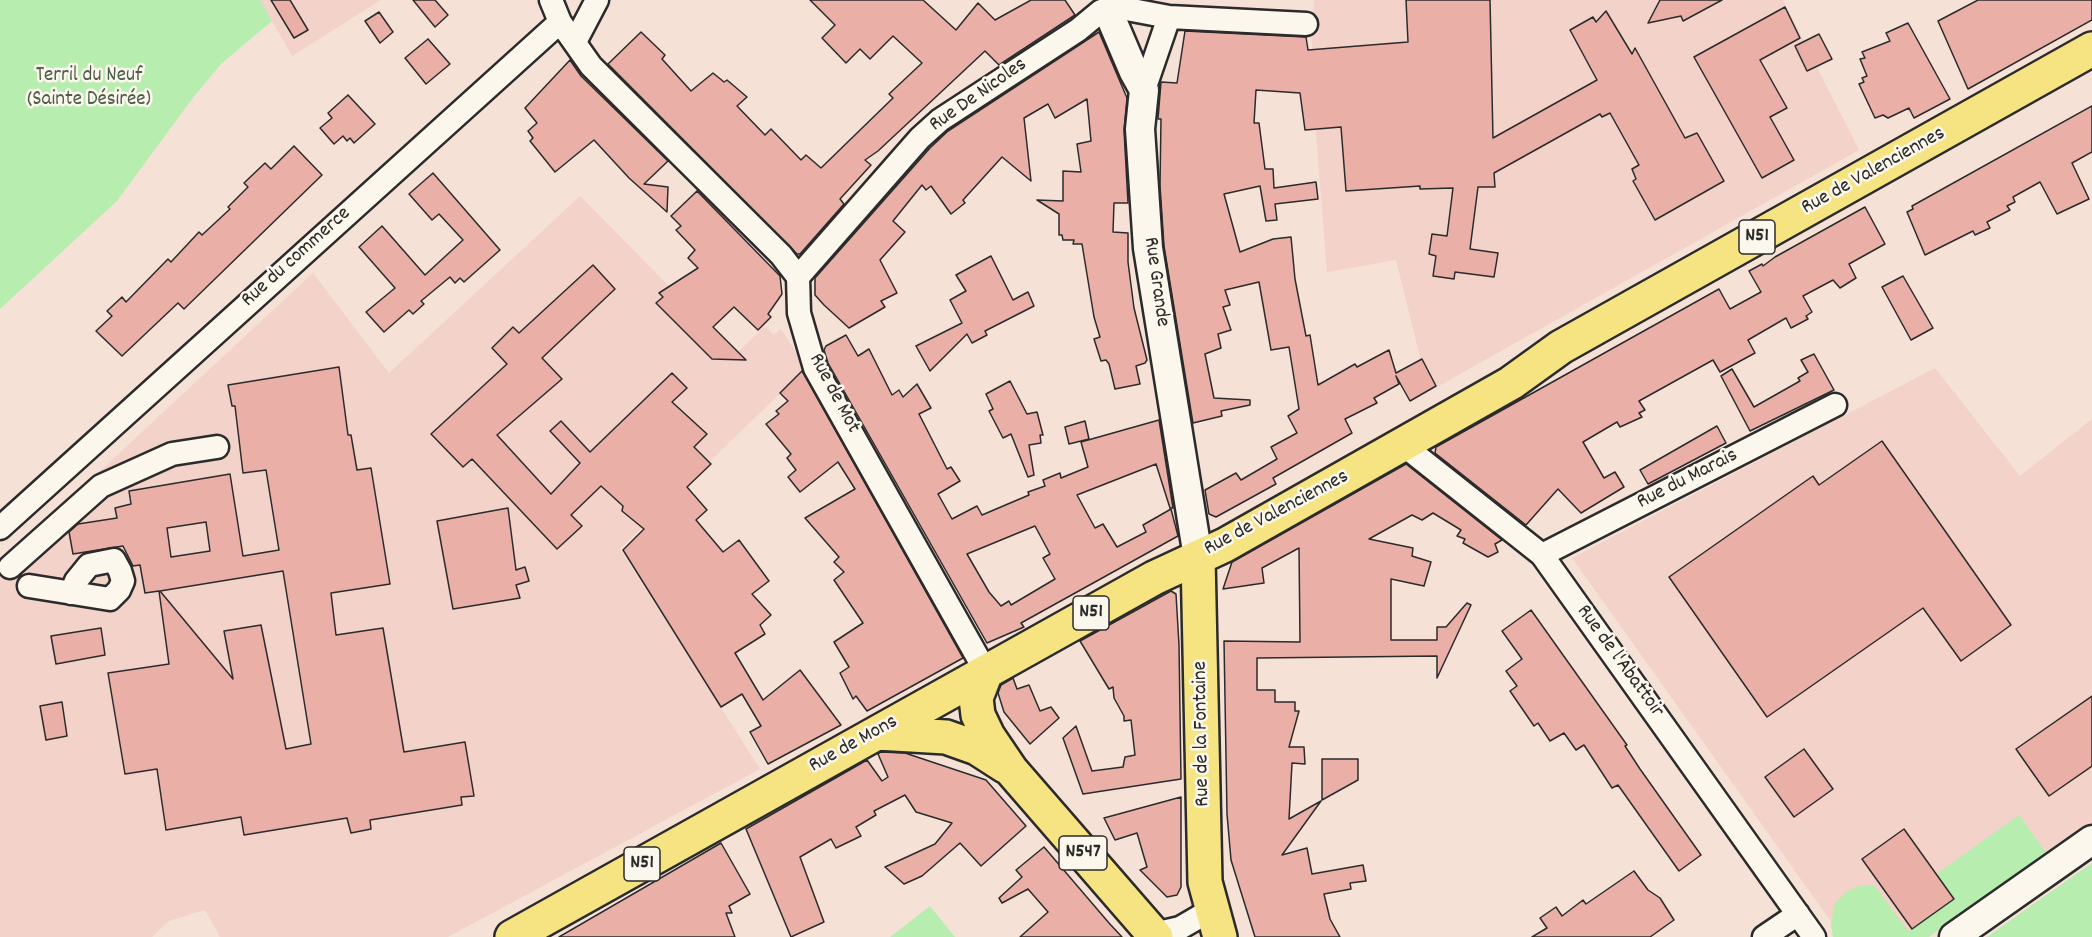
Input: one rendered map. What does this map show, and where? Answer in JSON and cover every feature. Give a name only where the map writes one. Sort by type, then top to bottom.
[{"type":"main road","name":"Rue de Valenciennes","points":[[1198,557],[1225,545],[1511,383],[1561,347],[2092,50]]},
{"type":"main road","name":"Rue de Valenciennes","points":[[1198,557],[1220,529],[1499,369],[1561,347]]},
{"type":"main road","name":"Rue de Mons","points":[[512,937],[1154,578],[1198,557]]},
{"type":"main road","name":"Rue de la Fontaine","points":[[1198,557],[1205,882],[1216,924]]},
{"type":"main road","points":[[986,672],[976,698],[978,715],[988,736],[1011,770]]},
{"type":"main road","points":[[876,733],[946,737],[977,748],[1011,770]]},
{"type":"main road","name":"N547","points":[[1011,770],[1155,936]]},
{"type":"street","points":[[551,0],[560,22],[591,66],[781,255],[798,277]]},
{"type":"street","points":[[575,42],[597,0]]},
{"type":"street","points":[[1107,6],[1169,17],[1306,24]]},
{"type":"street","points":[[1107,6],[1144,90]]},
{"type":"street","name":"Rue De Nicoles","points":[[798,277],[920,138],[940,120],[1078,30],[1107,6]]},
{"type":"street","points":[[1144,90],[1169,17]]},
{"type":"street","name":"Rue du commerce","points":[[0,528],[560,22]]},
{"type":"street","name":"Rue Grande","points":[[1144,90],[1140,129],[1148,248],[1198,557]]},
{"type":"street","name":"Rue de Mot","points":[[798,277],[801,323],[815,368],[986,672]]},
{"type":"street","points":[[1404,444],[1415,428],[1455,403],[1463,390]]},
{"type":"street","name":"Rue du Marais","points":[[1542,555],[1835,405]]},
{"type":"street","name":"Rue de l'Abattoir","points":[[1404,444],[1542,555],[1814,937]]},
{"type":"street","points":[[10,567],[101,486],[172,454],[217,447]]},
{"type":"street","points":[[29,586],[71,593]]},
{"type":"street","points":[[1954,937],[2092,840]]},
{"type":"street","points":[[1764,937],[1798,914]]},
{"type":"street","name":"Rue de la Fontaine","points":[[1155,936],[1180,928],[1216,924]]},
{"type":"shaded area","points":[[260,0],[381,0],[292,56]]},
{"type":"shaded area","points":[[1314,0],[1783,0],[1859,150],[1437,387],[1421,361],[1396,260],[1327,272],[1314,108],[1315,67],[1311,38]]},
{"type":"shaded area","points":[[580,196],[736,354],[765,326],[774,335],[781,329],[806,368],[620,549],[760,769],[448,937],[220,937],[205,910],[169,921],[152,937],[0,937],[0,564],[313,273],[389,373]]},
{"type":"shaded area","points":[[1935,368],[2020,476],[2092,419],[2092,825],[1927,937],[1842,937],[1572,558]]},
{"type":"green space","name":"Terril du Neuf (Sainte Désirée)","points":[[0,0],[260,0],[272,21],[221,64],[192,99],[117,201],[0,309]]},
{"type":"green space","points":[[2019,815],[2047,854],[1929,937],[1833,937],[1831,925],[1835,903],[1845,893],[1859,886],[1874,885],[1908,931],[1949,901],[1931,878]]},
{"type":"green space","points":[[2092,863],[2092,937],[1987,937],[2049,893]]},
{"type":"green space","points":[[930,906],[955,937],[890,937]]},
{"type":"building","points":[[271,0],[290,0],[308,30],[294,38]]},
{"type":"building","points":[[413,0],[435,0],[448,15],[435,27]]},
{"type":"building","points":[[810,0],[923,0],[956,30],[978,3],[995,20],[1031,0],[1065,0],[1075,15],[999,65],[985,51],[878,151],[865,160],[871,165],[840,199],[844,204],[800,254],[797,254],[608,64],[641,32],[665,55],[662,59],[691,91],[713,73],[724,82],[727,80],[747,97],[737,106],[765,135],[771,129],[801,160],[806,155],[821,168],[893,98],[889,94],[922,63],[893,36],[870,59],[860,49],[846,63],[822,38],[835,25]]},
{"type":"building","points":[[1406,0],[1490,0],[1493,138],[1597,80],[1570,30],[1593,17],[1596,22],[1606,11],[1632,54],[1635,48],[1685,138],[1697,133],[1724,181],[1655,220],[1633,181],[1636,179],[1632,169],[1639,165],[1610,113],[1602,117],[1600,114],[1494,173],[1495,187],[1478,187],[1470,249],[1498,253],[1494,277],[1455,272],[1454,279],[1433,276],[1436,256],[1429,254],[1432,234],[1447,236],[1453,188],[1420,189],[1420,186],[1346,191],[1341,127],[1305,130],[1300,93],[1256,90],[1254,123],[1259,123],[1265,169],[1273,169],[1274,188],[1316,182],[1318,199],[1275,204],[1277,220],[1266,221],[1260,186],[1224,194],[1240,252],[1273,239],[1291,237],[1295,279],[1306,336],[1310,335],[1318,385],[1355,364],[1357,367],[1389,350],[1396,373],[1422,359],[1436,386],[1410,401],[1396,376],[1399,384],[1374,398],[1377,403],[1345,419],[1352,433],[1273,478],[1276,484],[1216,517],[1209,514],[1205,490],[1236,473],[1241,480],[1277,459],[1271,447],[1297,433],[1288,416],[1299,409],[1289,347],[1271,350],[1259,282],[1225,290],[1230,305],[1223,307],[1231,330],[1218,334],[1221,348],[1205,354],[1214,398],[1250,400],[1250,405],[1221,411],[1222,416],[1193,423],[1164,246],[1160,186],[1161,119],[1158,119],[1161,82],[1177,83],[1185,31],[1306,37],[1308,50],[1408,42]]},
{"type":"building","points":[[1660,0],[1722,0],[1683,21],[1681,16],[1648,23]]},
{"type":"building","points":[[1978,0],[2092,0],[2092,20],[1968,89],[1938,21]]},
{"type":"building","points":[[1785,7],[1800,38],[1760,60],[1787,108],[1770,117],[1794,160],[1762,178],[1694,57]]},
{"type":"building","points":[[379,12],[393,32],[380,43],[365,21]]},
{"type":"building","points":[[1908,23],[1950,99],[1914,118],[1909,108],[1888,118],[1883,115],[1875,118],[1859,84],[1864,82],[1862,78],[1867,76],[1860,59],[1865,58],[1862,52],[1890,41],[1886,33]]},
{"type":"building","points":[[1099,32],[1127,98],[1124,130],[1128,203],[1114,203],[1113,232],[1128,233],[1128,262],[1134,308],[1147,360],[1136,366],[1140,384],[1115,389],[1109,364],[1106,360],[1101,361],[1094,339],[1100,337],[1094,317],[1082,244],[1073,244],[1074,240],[1063,240],[1062,235],[1059,235],[1059,214],[1037,200],[1063,201],[1063,171],[1081,172],[1077,144],[1091,141],[1087,99],[1055,118],[1048,104],[1024,118],[1031,181],[1002,157],[963,200],[965,203],[951,214],[931,186],[926,190],[922,185],[893,221],[905,232],[880,260],[897,293],[881,301],[885,307],[849,328],[824,305],[815,295],[815,278],[930,148],[948,131]]},
{"type":"building","points":[[1819,34],[1832,59],[1807,71],[1795,46]]},
{"type":"building","points":[[428,39],[450,64],[426,84],[405,58]]},
{"type":"building","points":[[570,60],[581,76],[668,161],[644,184],[668,187],[667,212],[629,178],[594,140],[555,172],[530,141],[533,138],[528,131],[537,123],[525,108]]},
{"type":"building","points":[[348,95],[375,124],[354,143],[350,138],[347,141],[343,136],[334,144],[320,128],[332,118],[328,113]]},
{"type":"building","points":[[2092,106],[2092,152],[2072,163],[2089,199],[2057,214],[2040,182],[2013,197],[2015,202],[2007,206],[2010,210],[1987,222],[1990,228],[1975,235],[1973,231],[1925,255],[1907,212],[1913,209],[1912,206]]},
{"type":"building","points":[[294,146],[322,175],[184,309],[178,303],[122,356],[96,331],[112,316],[107,311],[122,297],[126,302],[168,259],[171,262],[199,232],[202,235],[230,209],[228,207],[248,187],[244,183],[265,163],[271,169]]},
{"type":"building","points":[[433,173],[500,250],[464,282],[460,278],[455,283],[450,277],[421,301],[424,304],[413,314],[409,310],[384,332],[366,312],[395,288],[359,247],[382,226],[425,275],[463,240],[439,214],[432,220],[409,194]]},
{"type":"building","points":[[697,191],[780,276],[782,294],[768,314],[771,317],[758,330],[734,307],[713,327],[746,360],[712,359],[656,303],[663,297],[659,293],[698,268],[688,258],[695,250],[676,230],[681,226],[671,216]]},
{"type":"building","points":[[1865,207],[1885,244],[1849,264],[1856,278],[1840,288],[1833,280],[1803,296],[1812,312],[1806,316],[1808,319],[1791,328],[1786,318],[1748,340],[1755,353],[1720,372],[1713,360],[1639,401],[1645,410],[1639,413],[1642,417],[1620,427],[1617,422],[1583,442],[1604,478],[1615,472],[1624,487],[1581,513],[1558,489],[1526,525],[1435,453],[1436,447],[1719,289],[1730,309],[1761,292],[1749,271],[1762,264],[1763,266]]},
{"type":"building","points":[[991,256],[1013,300],[1028,292],[1034,306],[985,331],[987,335],[972,343],[967,334],[930,371],[916,346],[962,323],[950,300],[966,291],[956,275]]},
{"type":"building","points":[[593,265],[615,289],[542,358],[562,379],[497,435],[551,494],[580,463],[550,431],[561,421],[590,452],[672,373],[687,388],[672,402],[707,434],[694,447],[711,464],[687,487],[707,510],[696,520],[723,552],[739,540],[769,581],[752,594],[771,615],[760,625],[765,634],[735,653],[763,700],[800,670],[841,725],[768,764],[750,732],[761,726],[742,694],[721,707],[623,550],[644,529],[622,511],[623,506],[601,486],[571,515],[582,526],[557,549],[472,459],[463,467],[431,434],[507,364],[492,348],[513,327],[519,333]]},
{"type":"building","points":[[1903,276],[1933,328],[1911,340],[1882,287]]},
{"type":"building","points":[[846,335],[858,356],[869,349],[892,395],[899,390],[903,397],[917,384],[931,408],[919,414],[947,469],[951,467],[960,481],[938,494],[952,519],[977,506],[982,515],[1045,486],[1043,480],[1060,473],[1061,478],[1088,467],[1081,442],[1159,420],[1173,508],[1170,508],[1156,464],[1077,495],[1095,528],[1103,524],[1117,547],[1146,532],[1143,525],[1171,509],[1178,536],[1021,623],[1024,627],[987,643],[828,363],[824,350],[826,346]],"holes":[[[1035,526],[1050,554],[1043,558],[1055,579],[1011,605],[1009,601],[1001,606],[989,592],[967,554]]]},
{"type":"building","points":[[1814,354],[1834,390],[1750,431],[1721,376],[1732,369],[1754,407],[1800,381],[1798,378],[1808,372],[1801,360]]},
{"type":"building","points":[[339,367],[348,435],[351,435],[357,470],[371,468],[390,584],[331,593],[336,635],[383,628],[404,752],[465,742],[474,796],[461,797],[462,805],[370,820],[371,829],[351,833],[347,818],[244,835],[241,817],[166,830],[157,769],[125,774],[108,673],[169,664],[159,591],[145,593],[140,565],[133,566],[123,546],[73,554],[69,532],[78,524],[117,518],[115,508],[131,504],[129,491],[230,474],[243,556],[279,550],[266,470],[243,473],[235,406],[232,406],[228,385]],"holes":[[[206,522],[210,551],[171,557],[167,528]],[[283,571],[311,744],[286,749],[261,625],[224,631],[233,679],[160,591]]]},
{"type":"building","points":[[802,371],[963,658],[867,711],[856,696],[853,699],[840,673],[849,667],[834,642],[863,623],[834,580],[844,572],[834,562],[839,557],[805,518],[855,489],[838,462],[800,492],[788,477],[796,470],[787,458],[791,454],[766,424],[779,414],[776,411],[788,401],[780,393]]},
{"type":"building","points":[[1010,381],[1027,414],[1037,412],[1043,435],[1040,435],[1041,443],[1029,445],[1034,475],[1028,477],[1011,434],[1003,438],[989,411],[993,409],[986,394]]},
{"type":"building","points":[[1085,421],[1089,439],[1069,444],[1065,427]]},
{"type":"building","points":[[1717,426],[1726,443],[1648,484],[1640,470]]},
{"type":"building","points":[[1882,441],[2011,625],[1961,661],[1923,608],[1767,717],[1669,577],[1813,476],[1819,485]]},
{"type":"building","points":[[1406,464],[1502,540],[1495,544],[1498,552],[1488,557],[1463,543],[1465,539],[1457,536],[1461,530],[1433,513],[1422,520],[1412,515],[1369,539],[1413,548],[1412,556],[1431,562],[1424,586],[1391,579],[1391,640],[1437,640],[1437,627],[1446,627],[1467,603],[1471,605],[1437,678],[1437,656],[1257,658],[1257,690],[1275,690],[1275,702],[1295,702],[1295,711],[1299,711],[1289,747],[1304,747],[1305,764],[1292,763],[1289,819],[1321,801],[1282,855],[1307,848],[1312,874],[1363,865],[1366,881],[1350,883],[1351,889],[1324,894],[1330,919],[1340,937],[1255,937],[1231,860],[1227,814],[1224,641],[1300,642],[1299,548],[1262,568],[1264,583],[1223,589],[1232,562]]},
{"type":"building","points":[[508,508],[516,570],[525,567],[529,581],[516,585],[520,598],[453,609],[437,521]]},
{"type":"building","points":[[1171,591],[1176,594],[1179,645],[1181,779],[1083,794],[1063,738],[1076,726],[1092,771],[1123,767],[1125,757],[1135,755],[1131,720],[1124,721],[1124,716],[1114,698],[1113,687],[1109,689],[1080,641]]},
{"type":"building","points":[[1531,610],[1627,745],[1625,746],[1640,769],[1701,855],[1679,871],[1618,785],[1612,788],[1584,745],[1576,750],[1564,733],[1550,741],[1538,723],[1534,726],[1510,691],[1517,686],[1506,671],[1522,659],[1502,631]]},
{"type":"building","points":[[101,628],[105,655],[56,664],[51,636]]},
{"type":"building","points":[[1013,678],[1017,689],[1029,685],[1040,711],[1051,707],[1059,718],[1030,744],[1004,712],[998,693],[1001,685]]},
{"type":"building","points":[[2092,696],[2092,766],[2049,796],[2016,749]]},
{"type":"building","points":[[62,702],[67,736],[46,740],[40,706]]},
{"type":"building","points":[[1804,749],[1833,789],[1794,817],[1765,777]]},
{"type":"building","points":[[881,752],[905,753],[986,780],[1026,826],[981,866],[960,843],[922,876],[904,884],[885,867],[935,844],[952,823],[916,812],[905,795],[874,811],[876,815],[856,827],[861,836],[836,848],[831,839],[800,857],[824,922],[791,937],[746,829],[867,760],[882,781],[888,777],[878,754]]},
{"type":"building","points":[[1322,759],[1358,759],[1358,780],[1322,800]]},
{"type":"building","points":[[1181,797],[1181,887],[1177,895],[1167,897],[1140,870],[1147,867],[1137,833],[1115,840],[1104,818]]},
{"type":"building","points":[[1904,829],[1954,899],[1912,929],[1862,859]]},
{"type":"building","points":[[721,843],[750,894],[729,906],[732,913],[726,913],[735,937],[559,937]]},
{"type":"building","points":[[1044,847],[1122,937],[1020,937],[1048,912],[1028,889],[1002,903],[999,898],[1022,877],[1016,870]]},
{"type":"building","points":[[1634,871],[1648,890],[1660,898],[1674,920],[1650,937],[1532,937],[1547,928],[1540,918],[1556,907],[1562,916],[1583,900],[1586,904]]}]
